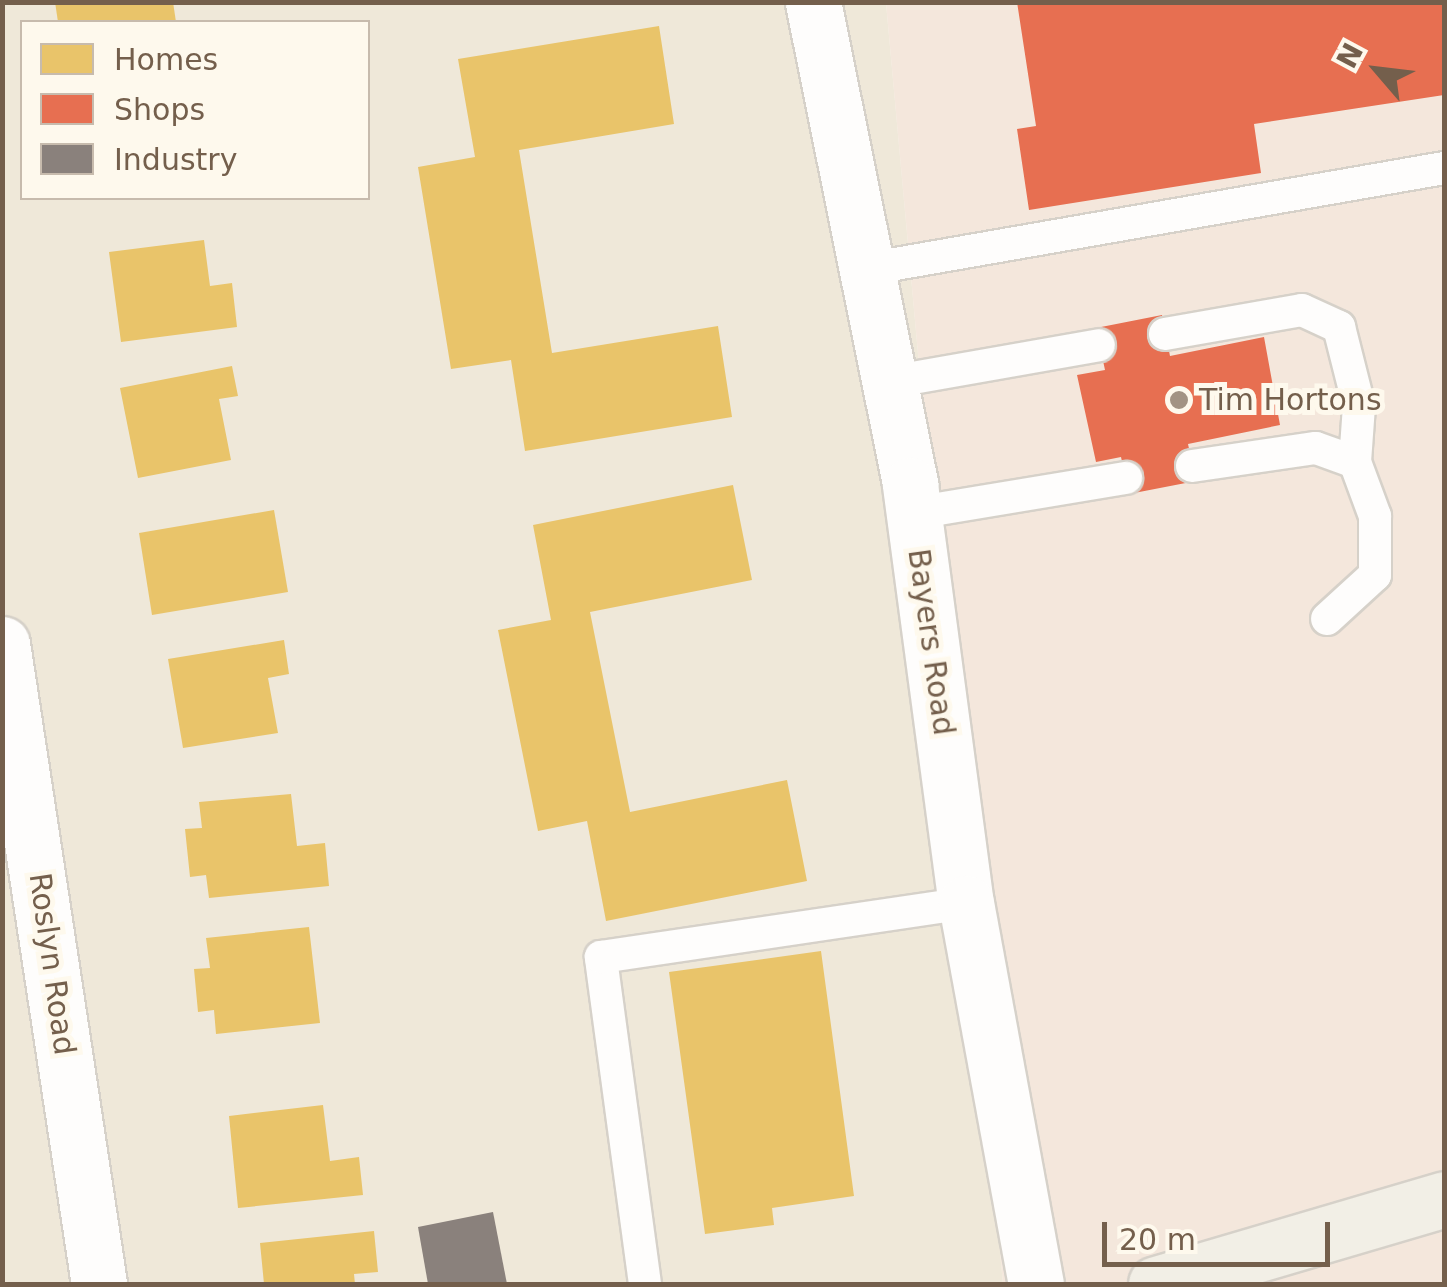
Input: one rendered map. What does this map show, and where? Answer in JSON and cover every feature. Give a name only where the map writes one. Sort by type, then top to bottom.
[{"type":"main road","name":"Bayers Road","points":[[814,2],[914,513],[966,902],[1036,1284]]},
{"type":"main road","name":"Roslyn Road","points":[[2,644],[16,803],[98,1284]]},
{"type":"main road","points":[[1156,1284],[1444,1199]]},
{"type":"lane","points":[[867,269],[1444,168]]},
{"type":"lane","points":[[1165,334],[1302,310],[1340,327],[1359,406],[1355,462],[1375,516],[1375,575],[1328,619]]},
{"type":"lane","points":[[890,382],[1099,345]]},
{"type":"lane","points":[[1192,466],[1316,448],[1355,462]]},
{"type":"lane","points":[[914,513],[1126,478]]},
{"type":"lane","points":[[646,1284],[601,957],[966,902]]},
{"type":"shaded area","points":[[3,3],[886,3],[1003,1284],[3,1284]]},
{"type":"shaded area","points":[[886,3],[1444,3],[1444,1284],[1003,1284]]},
{"type":"building: Homes","points":[[55,2],[173,2],[176,20],[58,20]]},
{"type":"building: Homes","points":[[659,26],[674,124],[519,150],[552,353],[718,326],[732,417],[525,451],[511,360],[451,369],[418,167],[475,157],[458,59]]},
{"type":"building: Homes","points":[[204,240],[210,286],[232,283],[237,327],[121,342],[109,252]]},
{"type":"building: Homes","points":[[232,366],[238,396],[219,399],[231,460],[138,478],[120,388]]},
{"type":"building: Homes","points":[[733,485],[752,580],[590,612],[630,812],[787,780],[807,881],[606,921],[587,821],[538,831],[498,630],[551,620],[533,525]]},
{"type":"building: Homes","points":[[274,510],[288,592],[152,615],[139,533]]},
{"type":"building: Homes","points":[[284,640],[289,674],[268,678],[278,733],[183,748],[168,659]]},
{"type":"building: Homes","points":[[291,794],[297,846],[325,843],[329,886],[209,898],[206,875],[190,877],[185,829],[202,828],[199,802]]},
{"type":"building: Homes","points":[[309,927],[320,1023],[216,1034],[214,1010],[198,1012],[194,969],[210,968],[206,938]]},
{"type":"building: Homes","points":[[821,951],[854,1196],[772,1208],[774,1225],[705,1234],[669,972]]},
{"type":"building: Homes","points":[[323,1105],[330,1161],[359,1157],[363,1195],[238,1208],[229,1116]]},
{"type":"building: Homes","points":[[374,1231],[378,1272],[354,1274],[355,1284],[264,1284],[260,1243]]},
{"type":"building: Shops","points":[[1017,2],[1444,2],[1444,95],[1254,124],[1261,173],[1029,210],[1017,129],[1036,126]]},
{"type":"building: Shops","name":"Tim Hortons","points":[[1162,315],[1170,356],[1264,337],[1280,425],[1188,444],[1196,481],[1129,494],[1121,457],[1096,462],[1077,375],[1105,370],[1096,328]]},
{"type":"building: Industry","points":[[493,1212],[507,1284],[428,1284],[418,1227]]},
{"type":"place","name":"Tim Hortons","points":[[1179,400]]}]
